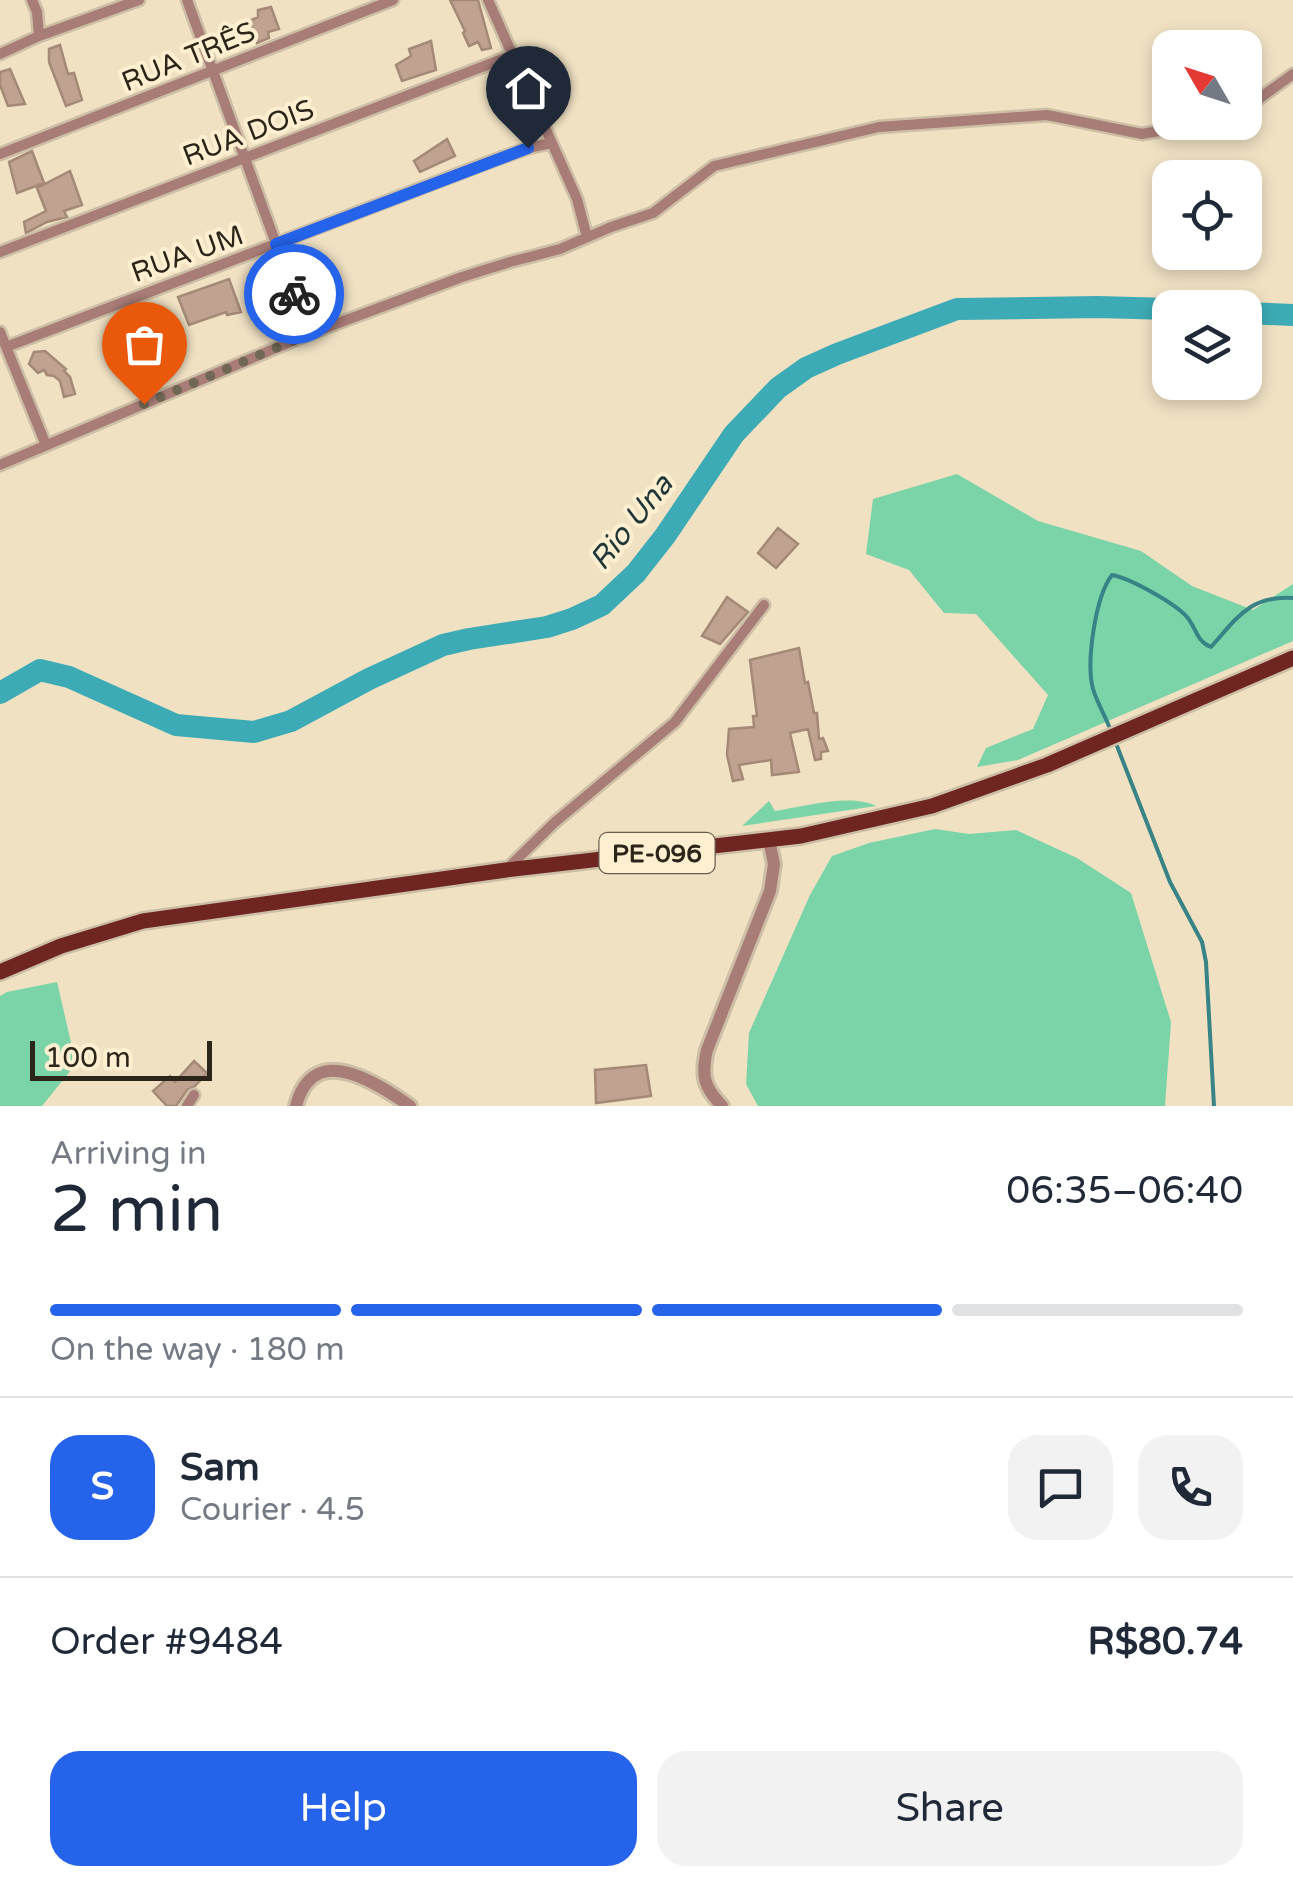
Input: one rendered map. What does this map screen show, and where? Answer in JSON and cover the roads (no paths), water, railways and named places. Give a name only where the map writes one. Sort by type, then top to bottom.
[{"type":"main road","name":"PE-096","points":[[0,972],[61,946],[143,921],[506,870],[802,836],[882,819],[932,806],[1048,765],[1293,658]]},
{"type":"street","points":[[32,0],[40,36]]},
{"type":"street","points":[[0,54],[139,0]]},
{"type":"street","points":[[187,0],[309,334]]},
{"type":"street","name":"RUA TRÊS","points":[[0,154],[394,0]]},
{"type":"street","points":[[488,0],[577,199],[586,238]]},
{"type":"street","name":"RUA DOIS","points":[[0,252],[513,55]]},
{"type":"street","points":[[1262,96],[1293,74]]},
{"type":"street","points":[[0,465],[309,334],[462,277],[560,250],[653,213],[714,166],[879,127],[1047,116],[1142,134],[1152,132]]},
{"type":"street","name":"RUA UM","points":[[6,347],[508,155],[552,143]]},
{"type":"street","points":[[0,332],[46,445]]},
{"type":"street","points":[[506,870],[554,823],[675,722],[764,606]]},
{"type":"street","points":[[722,1106],[709,1092],[703,1069],[770,891],[774,864],[769,840]]},
{"type":"street","points":[[296,1106],[309,1081],[343,1070],[361,1076],[410,1106]]},
{"type":"street","points":[[188,1106],[194,1095]]},
{"type":"waterway","name":"Rio Una","points":[[0,693],[40,670],[69,677],[176,725],[254,732],[291,721],[443,645],[547,627],[602,605],[636,573],[665,536],[734,434],[778,388],[806,368],[957,309],[1152,308]]},
{"type":"waterway","name":"Rio Una","points":[[1262,314],[1293,315]]},
{"type":"waterway","points":[[1109,726],[1093,689],[1091,663],[1097,614],[1112,575],[1173,605],[1211,647],[1246,610],[1266,600],[1293,598]]},
{"type":"waterway","points":[[1117,746],[1170,882],[1202,942],[1214,1106]]}]
